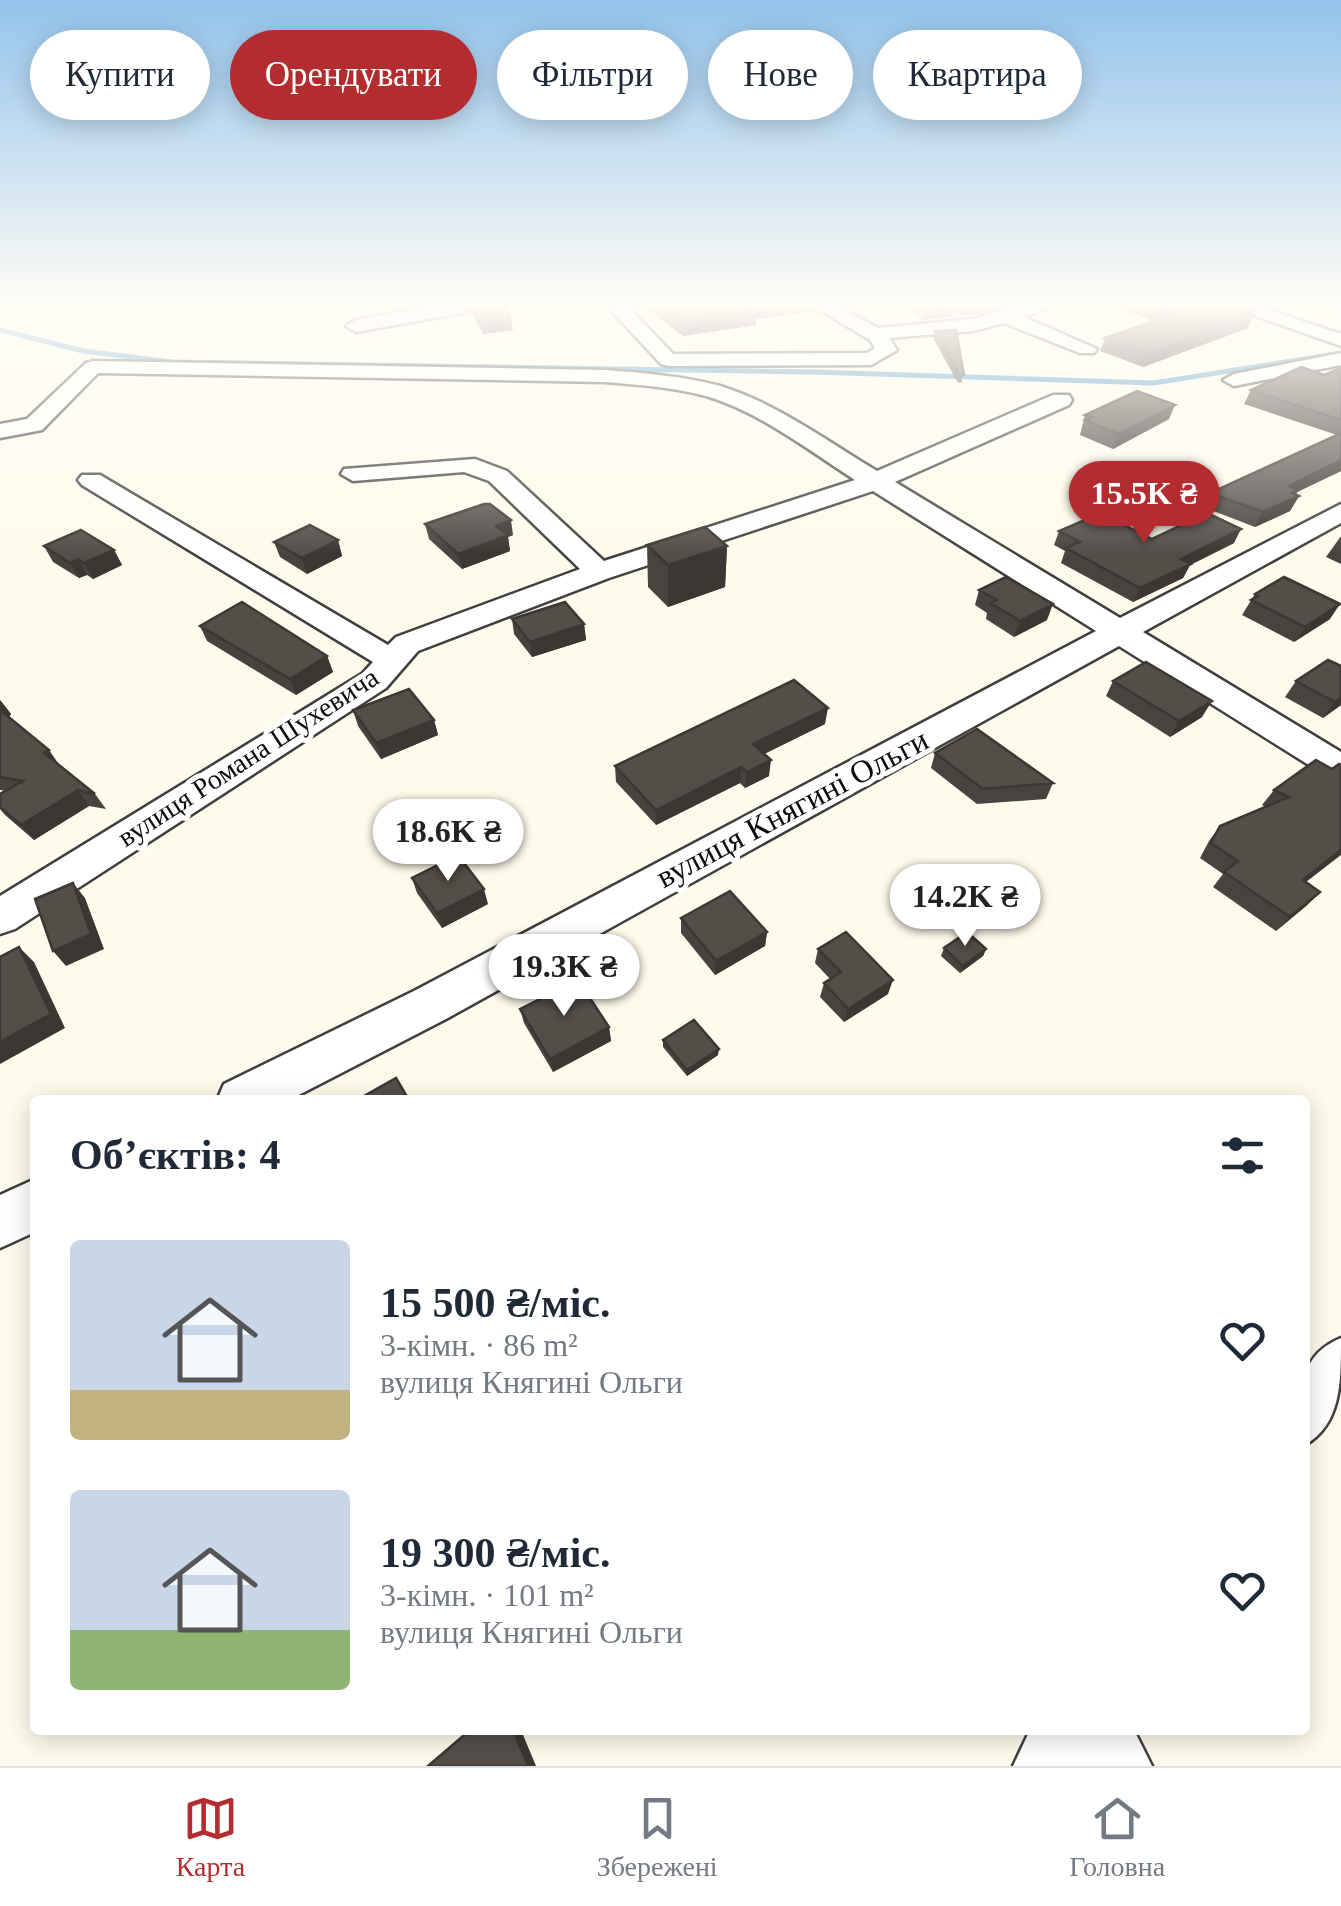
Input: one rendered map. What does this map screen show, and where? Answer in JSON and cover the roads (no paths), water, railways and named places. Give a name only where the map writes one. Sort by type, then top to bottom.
[{"type":"street","points":[[0,431],[34,425],[70,389]]},
{"type":"street","points":[[705,389],[766,414],[1341,768]]},
{"type":"street","name":"вулиця Романа Шухевича","points":[[0,917],[374,681],[407,644],[599,572],[874,482],[1062,400]]},
{"type":"street","points":[[352,474],[466,464],[482,467],[498,476],[599,572]]},
{"type":"street","points":[[91,480],[390,659]]},
{"type":"street","name":"вулиця Княгині Ольги","points":[[252,1095],[430,1004],[1341,512]]},
{"type":"street","points":[[0,1222],[30,1207]]},
{"type":"street","points":[[1310,1407],[1341,1366]]},
{"type":"street","points":[[1049,1766],[1068,1735]]},
{"type":"street","points":[[1094,1735],[1116,1766]]}]
